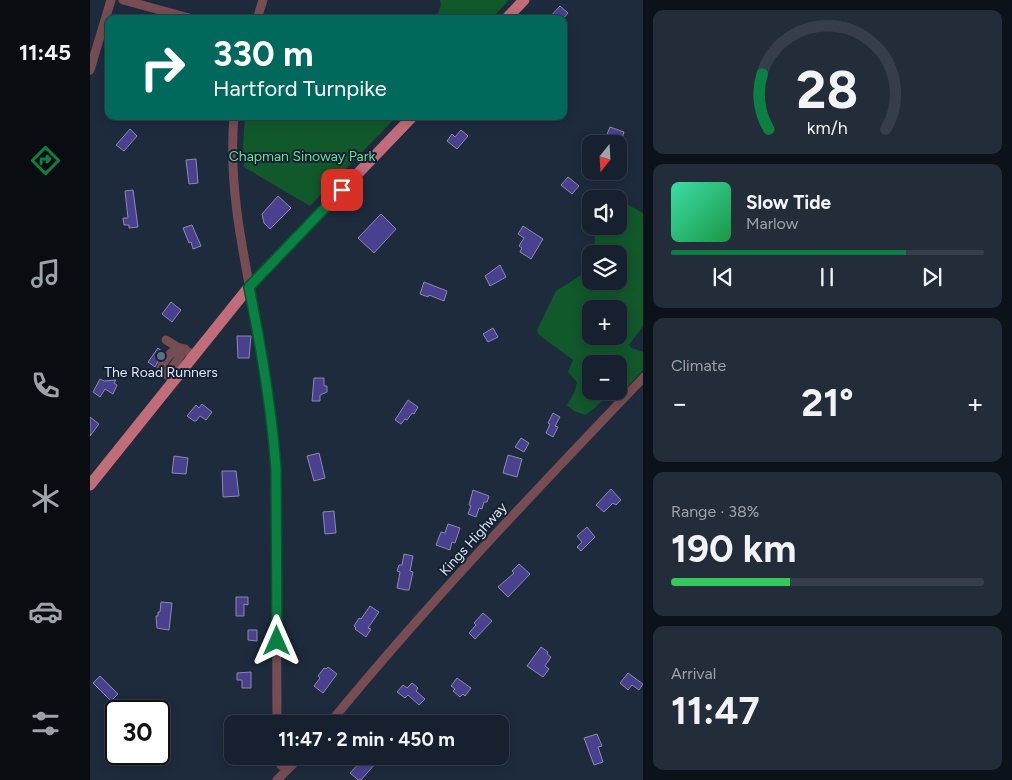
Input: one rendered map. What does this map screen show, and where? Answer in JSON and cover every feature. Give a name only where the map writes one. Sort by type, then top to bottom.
[{"type":"main road","points":[[510,15],[524,0]]},
{"type":"main road","points":[[90,485],[170,377],[186,351],[409,120]]},
{"type":"street","points":[[106,15],[111,0]]},
{"type":"street","points":[[123,0],[178,15]]},
{"type":"street","points":[[258,15],[263,0]]},
{"type":"street","points":[[90,70],[105,20]]},
{"type":"street","points":[[234,120],[233,171],[240,238],[270,410],[276,470],[276,715]]},
{"type":"street","points":[[166,340],[186,351]]},
{"type":"street","points":[[170,377],[161,368],[170,354],[186,351]]},
{"type":"street","name":"Kings Highway","points":[[337,715],[386,656],[518,510],[643,377]]},
{"type":"street","points":[[282,765],[286,770]]},
{"type":"street","points":[[277,780],[291,765]]},
{"type":"green space","points":[[440,0],[509,0],[495,15],[437,15],[441,5]]},
{"type":"green space","name":"Chapman Sinoway Park","points":[[245,120],[393,120],[310,206],[244,167]]},
{"type":"green space","points":[[627,204],[643,213],[643,326],[629,345],[643,352],[643,370],[627,387],[627,355],[582,355],[582,400],[603,400],[585,415],[574,411],[567,405],[575,391],[577,382],[568,372],[573,360],[539,335],[537,330],[556,291],[582,275],[582,290],[627,290],[627,245],[594,245],[594,235],[627,235]]},
{"type":"building","points":[[560,6],[568,13],[566,15],[552,15]]},
{"type":"building","points":[[610,127],[624,132],[623,135],[607,135]]},
{"type":"building","points":[[130,129],[137,136],[124,151],[116,145]]},
{"type":"building","points":[[461,130],[468,136],[457,149],[447,141],[452,134],[455,137]]},
{"type":"building","points":[[196,159],[198,183],[189,184],[186,160]]},
{"type":"building","points":[[568,177],[579,186],[572,194],[561,185]]},
{"type":"building","points":[[133,190],[138,227],[129,228],[129,225],[124,225],[123,218],[128,218],[125,191]]},
{"type":"building","points":[[278,196],[291,208],[270,229],[264,223],[262,214]]},
{"type":"building","points":[[381,214],[396,229],[374,253],[358,238]]},
{"type":"building","points":[[192,225],[201,246],[193,249],[183,228]]},
{"type":"building","points":[[523,226],[543,239],[531,259],[520,252],[522,248],[519,246],[524,238],[518,234]]},
{"type":"building","points":[[500,265],[506,277],[490,286],[485,276]]},
{"type":"building","points":[[424,282],[447,291],[444,301],[429,295],[428,297],[420,294]]},
{"type":"building","points":[[171,302],[181,310],[172,322],[162,314]]},
{"type":"building","points":[[493,328],[498,337],[488,342],[483,334]]},
{"type":"building","points":[[237,336],[251,336],[249,358],[238,358]]},
{"type":"building","points":[[158,348],[163,352],[155,367],[148,362]]},
{"type":"building","points":[[314,378],[324,378],[324,386],[327,386],[327,392],[320,395],[320,401],[312,401]]},
{"type":"building","points":[[100,379],[104,381],[116,380],[114,383],[117,385],[113,394],[105,389],[100,397],[93,392]]},
{"type":"building","points":[[408,400],[418,407],[414,414],[412,413],[401,424],[395,420]]},
{"type":"building","points":[[202,404],[212,412],[206,420],[200,416],[194,421],[187,416],[196,405],[199,408]]},
{"type":"building","points":[[553,413],[560,417],[555,426],[558,427],[553,437],[546,433]]},
{"type":"building","points":[[90,417],[99,424],[90,436]]},
{"type":"building","points":[[521,438],[529,443],[524,452],[515,447]]},
{"type":"building","points":[[319,453],[325,478],[314,481],[307,456]]},
{"type":"building","points":[[508,455],[522,459],[517,477],[503,473]]},
{"type":"building","points":[[174,456],[188,458],[186,474],[172,473]]},
{"type":"building","points":[[222,471],[236,471],[239,496],[223,497]]},
{"type":"building","points":[[611,489],[621,500],[616,505],[613,503],[604,512],[596,505]]},
{"type":"building","points":[[473,490],[489,496],[487,502],[484,502],[482,509],[479,508],[476,517],[468,514]]},
{"type":"building","points":[[334,511],[336,533],[325,534],[323,512]]},
{"type":"building","points":[[448,524],[460,528],[455,543],[452,542],[450,550],[436,545],[441,532],[445,533]]},
{"type":"building","points":[[587,527],[595,537],[581,551],[577,547],[582,542],[577,536]]},
{"type":"building","points":[[404,554],[413,556],[410,571],[413,572],[409,590],[397,588],[400,572],[397,571],[399,565],[402,565]]},
{"type":"building","points":[[519,564],[530,574],[508,597],[498,587],[514,573],[512,571]]},
{"type":"building","points":[[236,597],[248,597],[248,605],[244,604],[244,616],[236,616]]},
{"type":"building","points":[[161,602],[172,603],[169,630],[157,628],[156,616],[160,612]]},
{"type":"building","points":[[370,606],[379,612],[368,628],[371,629],[366,637],[355,629],[354,626]]},
{"type":"building","points":[[483,613],[492,621],[475,639],[469,633],[476,625],[474,623]]},
{"type":"building","points":[[248,630],[257,630],[257,641],[248,640]]},
{"type":"building","points":[[541,647],[551,657],[545,666],[549,669],[543,677],[527,666]]},
{"type":"building","points":[[328,667],[337,674],[323,693],[314,686],[320,678],[318,676],[324,668]]},
{"type":"building","points":[[251,672],[251,688],[242,688],[242,680],[237,680],[237,673]]},
{"type":"building","points":[[628,673],[643,684],[639,690],[632,685],[628,690],[620,683]]},
{"type":"building","points":[[100,676],[118,694],[110,700],[93,683]]},
{"type":"building","points":[[457,678],[471,688],[465,696],[463,694],[460,697],[453,691],[455,689],[451,686]]},
{"type":"building","points":[[412,683],[418,688],[416,691],[425,699],[419,705],[408,695],[405,698],[397,692],[403,685],[407,688]]},
{"type":"building","points":[[597,734],[602,746],[598,747],[603,762],[594,765],[584,738]]},
{"type":"building","points":[[358,765],[374,765],[361,780],[358,780],[350,773]]},
{"type":"place","name":"The Road Runners","points":[[161,356]]},
{"type":"route","points":[[277,641],[276,470],[274,443],[249,287],[342,190]]}]
